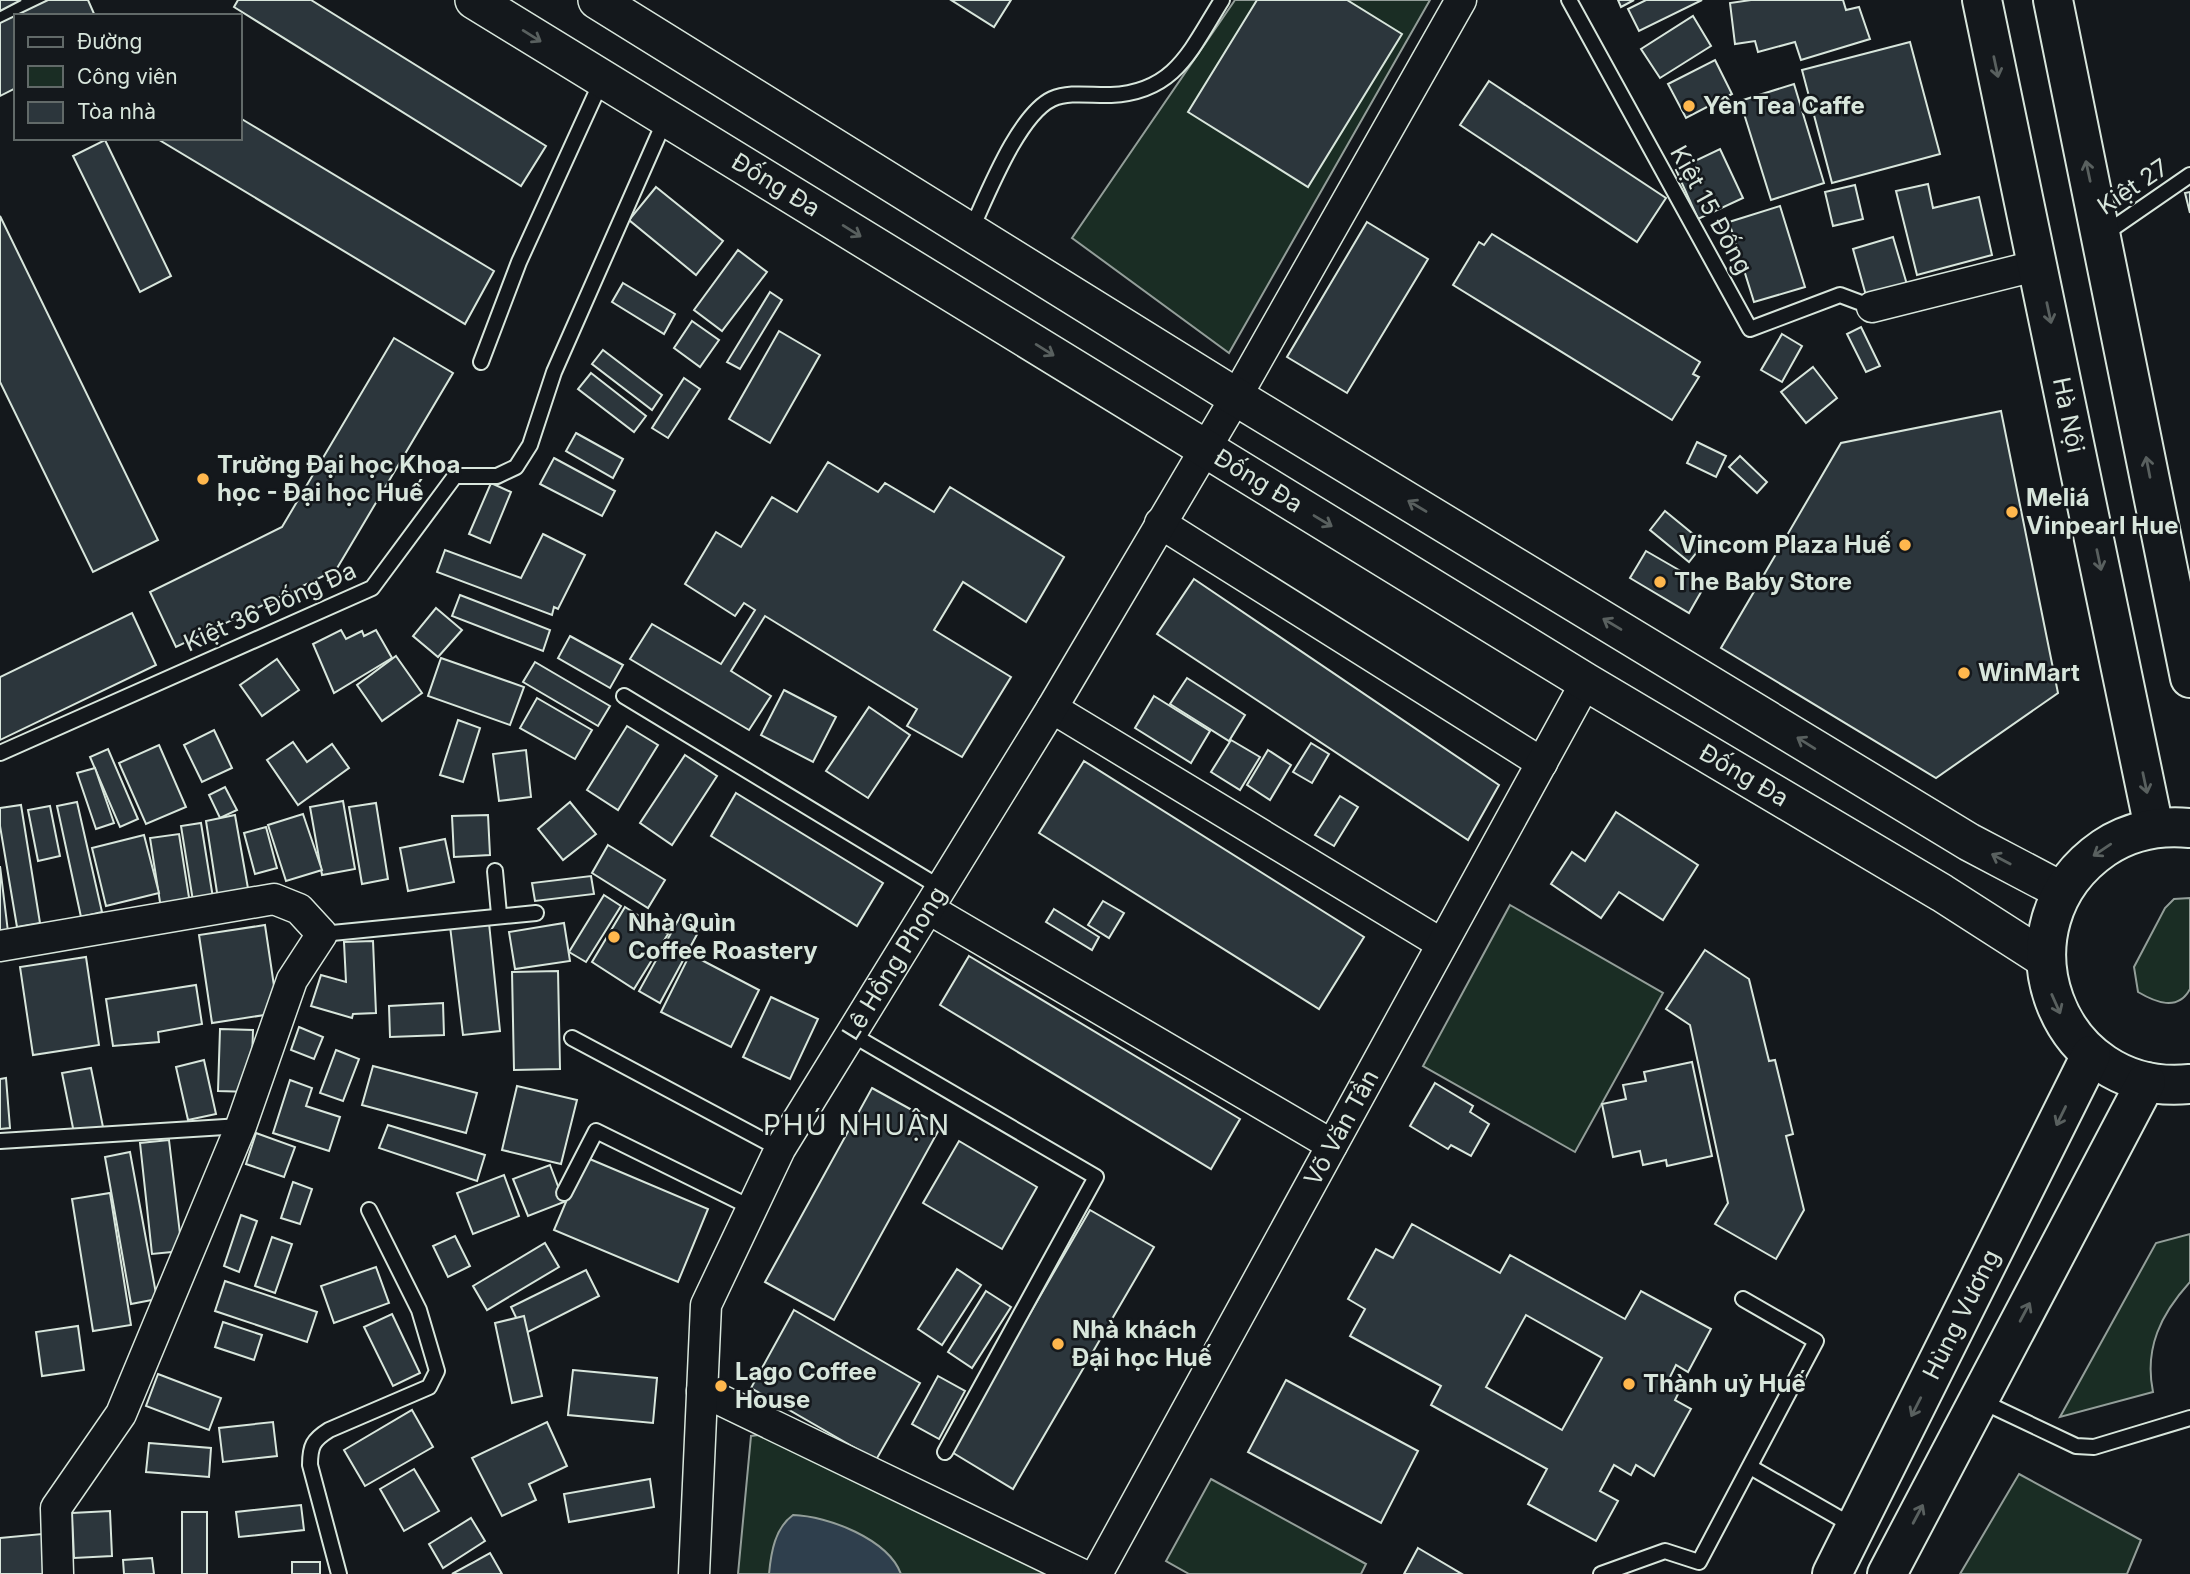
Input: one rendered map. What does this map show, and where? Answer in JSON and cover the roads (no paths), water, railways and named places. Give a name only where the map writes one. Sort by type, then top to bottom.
[{"type":"main road","name":"Hà Nội","points":[[1982,0],[2039,265],[2172,828]]},
{"type":"main road","points":[[2053,0],[2190,678]]},
{"type":"main road","points":[[2172,828],[2117,839],[2085,861],[2062,891],[2052,912],[2045,959],[2051,994],[2067,1027],[2091,1055],[2108,1067],[2146,1082],[2190,1084]]},
{"type":"main road","name":"Hùng Vương","points":[[1832,1574],[2091,1055]]},
{"type":"main road","points":[[1887,1574],[2146,1082]]},
{"type":"street","name":"Đống Đa","points":[[474,0],[1586,682],[1942,893],[2045,959]]},
{"type":"street","points":[[597,0],[1236,397],[1969,842],[2062,891]]},
{"type":"street","name":"Lê Hồng Phong","points":[[694,1574],[706,1305],[750,1207],[780,1149],[1052,708],[1236,397],[1461,0]]},
{"type":"street","points":[[1871,307],[2039,265]]},
{"type":"street","points":[[1160,523],[1542,763]]},
{"type":"street","name":"Võ Văn Tần","points":[[1097,1574],[1586,682]]},
{"type":"street","points":[[1052,708],[1442,944]]},
{"type":"street","points":[[935,899],[1332,1145]]},
{"type":"street","points":[[0,946],[274,900],[299,909],[322,934],[292,980],[241,1126],[121,1415],[56,1508],[58,1574]]},
{"type":"street","points":[[702,1391],[1081,1574]]},
{"type":"lane","points":[[971,230],[1011,145],[1036,113],[1052,99],[1142,92],[1160,84],[1177,71],[1222,0]]},
{"type":"lane","name":"Kiệt 15 Đống","points":[[1569,0],[1750,328],[1840,295],[1871,307]]},
{"type":"lane","points":[[481,362],[519,261],[603,79]]},
{"type":"lane","name":"Kiệt 36 Đống Đa","points":[[0,753],[372,589],[454,477],[497,476],[516,467],[530,445],[554,372],[667,116]]},
{"type":"lane","name":"Kiệt 27","points":[[2101,236],[2190,175]]},
{"type":"lane","points":[[624,696],[935,899]]},
{"type":"lane","points":[[495,871],[499,914]]},
{"type":"lane","points":[[322,934],[499,914],[536,913]]},
{"type":"lane","points":[[851,1034],[1096,1177],[946,1452]]},
{"type":"lane","points":[[572,1038],[780,1149]]},
{"type":"lane","points":[[0,1141],[241,1126]]},
{"type":"lane","points":[[564,1193],[596,1131],[750,1207]]},
{"type":"lane","points":[[339,1574],[310,1465],[310,1447],[316,1438],[329,1430],[429,1387],[437,1371],[419,1310],[369,1210]]},
{"type":"lane","points":[[1601,1574],[1665,1551],[1699,1562],[1752,1468],[1816,1341],[1743,1299]]},
{"type":"lane","points":[[1978,1400],[2076,1446],[2094,1447],[2190,1418]]},
{"type":"lane","points":[[1752,1468],[1856,1528]]},
{"type":"water","points":[[793,1515],[839,1525],[870,1540],[884,1550],[901,1574],[769,1574],[778,1534]]},
{"type":"place","name":"Yên Tea Caffe","points":[[1689,106]]},
{"type":"place","name":"Trường Đại học Khoa học - Đại học Huế","points":[[203,479]]},
{"type":"place","name":"Meliá Vinpearl Hue","points":[[2012,512]]},
{"type":"place","name":"Vincom Plaza Huế","points":[[1905,545]]},
{"type":"place","name":"The Baby Store","points":[[1660,582]]},
{"type":"place","name":"WinMart","points":[[1964,673]]},
{"type":"place","name":"Nhà Quìn Coffee Roastery","points":[[614,937]]},
{"type":"place","name":"Nhà khách Đại học Huế","points":[[1058,1344]]},
{"type":"place","name":"Thành uỷ Huế","points":[[1629,1384]]},
{"type":"place","name":"Lago Coffee House","points":[[721,1386]]},
{"type":"district","name":"PHÚ NHUẬN","points":[[857,1125]]}]
